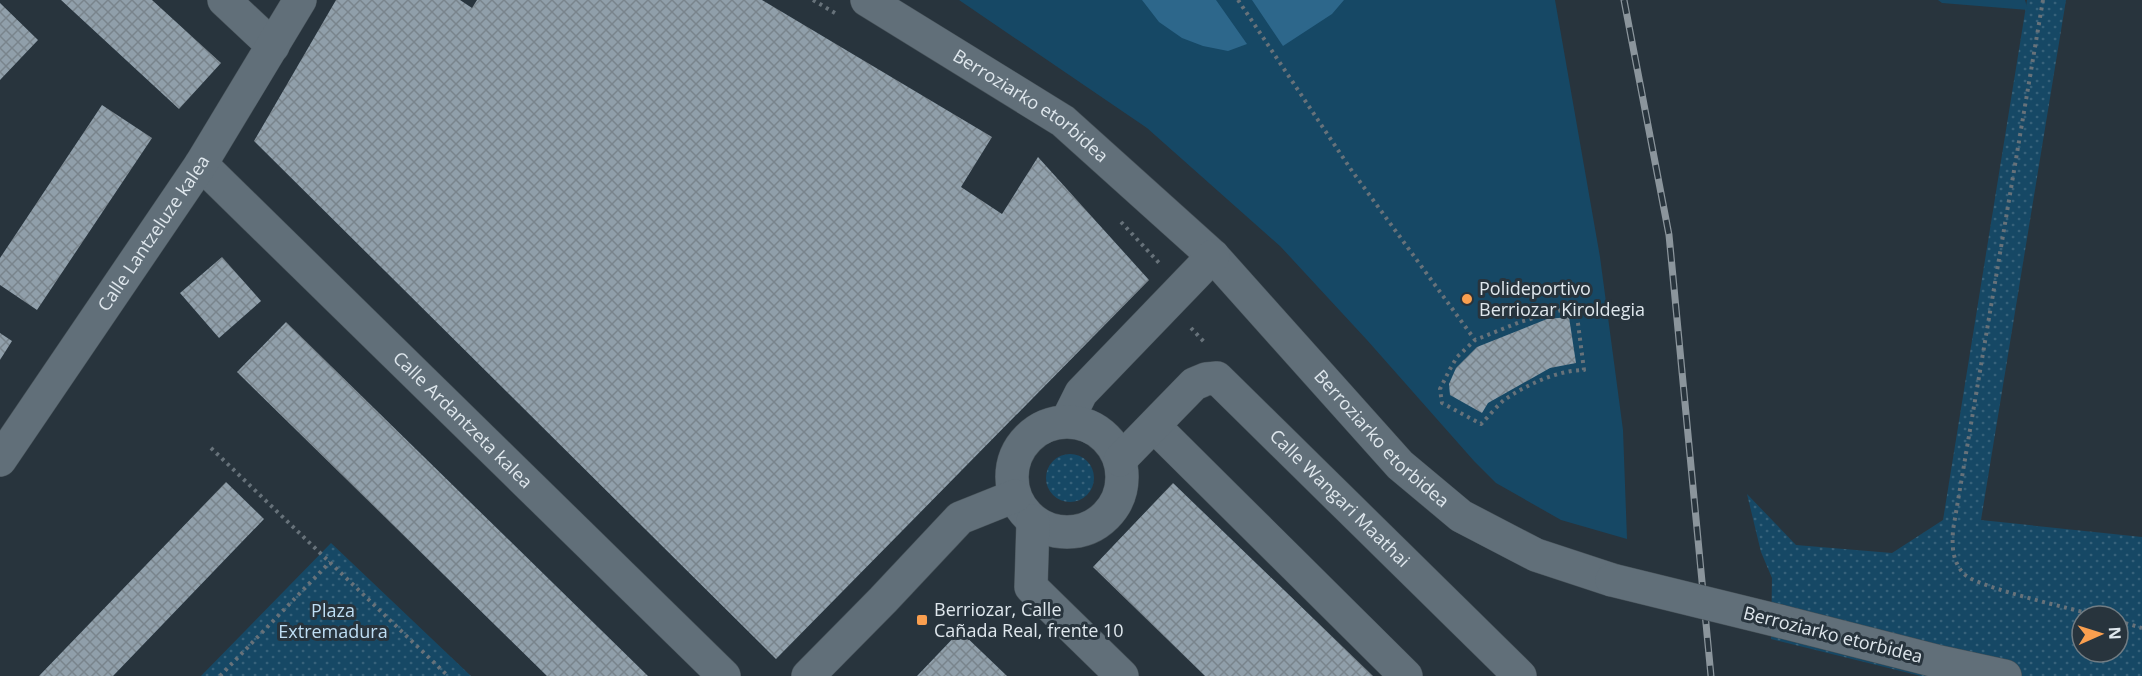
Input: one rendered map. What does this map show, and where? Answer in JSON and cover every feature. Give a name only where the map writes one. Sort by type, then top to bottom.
[{"type":"street","points":[[224,0],[273,46]]},
{"type":"street","name":"Calle Lantzeluze kalea","points":[[0,460],[201,164],[300,0]]},
{"type":"street","name":"Berroziarko etorbidea","points":[[867,0],[1063,121],[1213,256],[1400,465],[1461,516],[1536,555],[1612,580],[1936,662],[2005,676]]},
{"type":"street","name":"Calle Ardantzeta kalea","points":[[201,164],[724,676]]},
{"type":"street","points":[[1067,421],[1081,393],[1213,256]]},
{"type":"street","name":"Calle Wangari Maathai","points":[[1120,460],[1194,384],[1206,379],[1217,378],[1520,676]]},
{"type":"street","points":[[808,676],[960,518],[1024,509],[1049,529],[1065,533],[1083,530],[1099,523],[1111,510],[1119,495],[1122,477],[1120,460],[1112,445],[1100,432],[1084,424],[1067,421],[1049,424],[1034,432],[1021,445],[1013,461],[1011,479],[1024,509],[1031,587],[1122,676]]},
{"type":"street","points":[[1154,426],[1406,676]]},
{"type":"path","points":[[813,0],[838,15]]},
{"type":"path","points":[[1238,0],[1352,171],[1475,340]]},
{"type":"path","points":[[2043,0],[1953,530],[1952,551],[1965,574],[1990,586],[2070,608]]},
{"type":"path","points":[[1118,218],[1159,261],[1174,297]]},
{"type":"path","points":[[1576,308],[1584,370],[1568,370],[1545,378],[1504,401],[1481,424],[1442,403],[1440,389],[1457,357],[1475,340],[1520,322],[1576,308]]},
{"type":"path","points":[[211,448],[448,676]]},
{"type":"path","points":[[220,676],[330,562]]},
{"type":"green space","name":"Polideportivo Berriozar Kiroldegia","points":[[959,0],[1555,0],[1600,257],[1623,430],[1627,539],[1561,520],[1496,483],[1280,246],[1147,128]]},
{"type":"green space","points":[[1938,0],[2025,0],[2028,10],[1942,3]]},
{"type":"green space","points":[[2027,0],[2066,0],[1981,520],[2142,537],[2142,676],[1921,676],[1771,639],[1772,578],[1761,552],[1747,494],[1796,545],[1892,553],[1943,520]]},
{"type":"green space","points":[[1065,454],[1075,454],[1090,464],[1094,478],[1093,487],[1084,498],[1075,502],[1065,502],[1050,492],[1046,483],[1046,473],[1056,458]]},
{"type":"green space","name":"Plaza Extremadura","points":[[331,543],[471,676],[201,676]]},
{"type":"shaded area","points":[[1142,0],[1216,0],[1247,44],[1228,51],[1203,46],[1182,38],[1159,22]]},
{"type":"shaded area","points":[[1252,0],[1344,0],[1332,14],[1283,46]]},
{"type":"building","points":[[61,0],[152,0],[221,63],[179,109]]},
{"type":"building","points":[[336,0],[460,0],[472,8],[477,0],[762,0],[992,137],[961,187],[1002,214],[1038,157],[1149,280],[776,659],[254,141]]},
{"type":"building","points":[[0,3],[38,40],[0,80]]},
{"type":"building","points":[[102,105],[152,138],[37,310],[0,285],[0,258]]},
{"type":"building","points":[[222,257],[261,301],[219,338],[180,293]]},
{"type":"building","points":[[1569,317],[1576,363],[1550,368],[1488,403],[1482,413],[1450,395],[1449,384],[1456,368],[1477,347],[1547,319]]},
{"type":"building","points":[[286,322],[648,676],[547,676],[237,372]]},
{"type":"building","points":[[0,333],[12,341],[0,360]]},
{"type":"building","points":[[226,482],[264,519],[113,676],[39,676]]},
{"type":"building","points":[[1173,483],[1373,676],[1205,676],[1093,567]]},
{"type":"building","points":[[960,631],[1007,676],[917,676]]},
{"type":"railway","points":[[1624,0],[1669,235],[1711,676]]},
{"type":"place","name":"Polideportivo Berriozar Kiroldegia","points":[[1467,299]]},
{"type":"place","name":"Berriozar, Calle Cañada Real, frente 10","points":[[922,620]]}]
